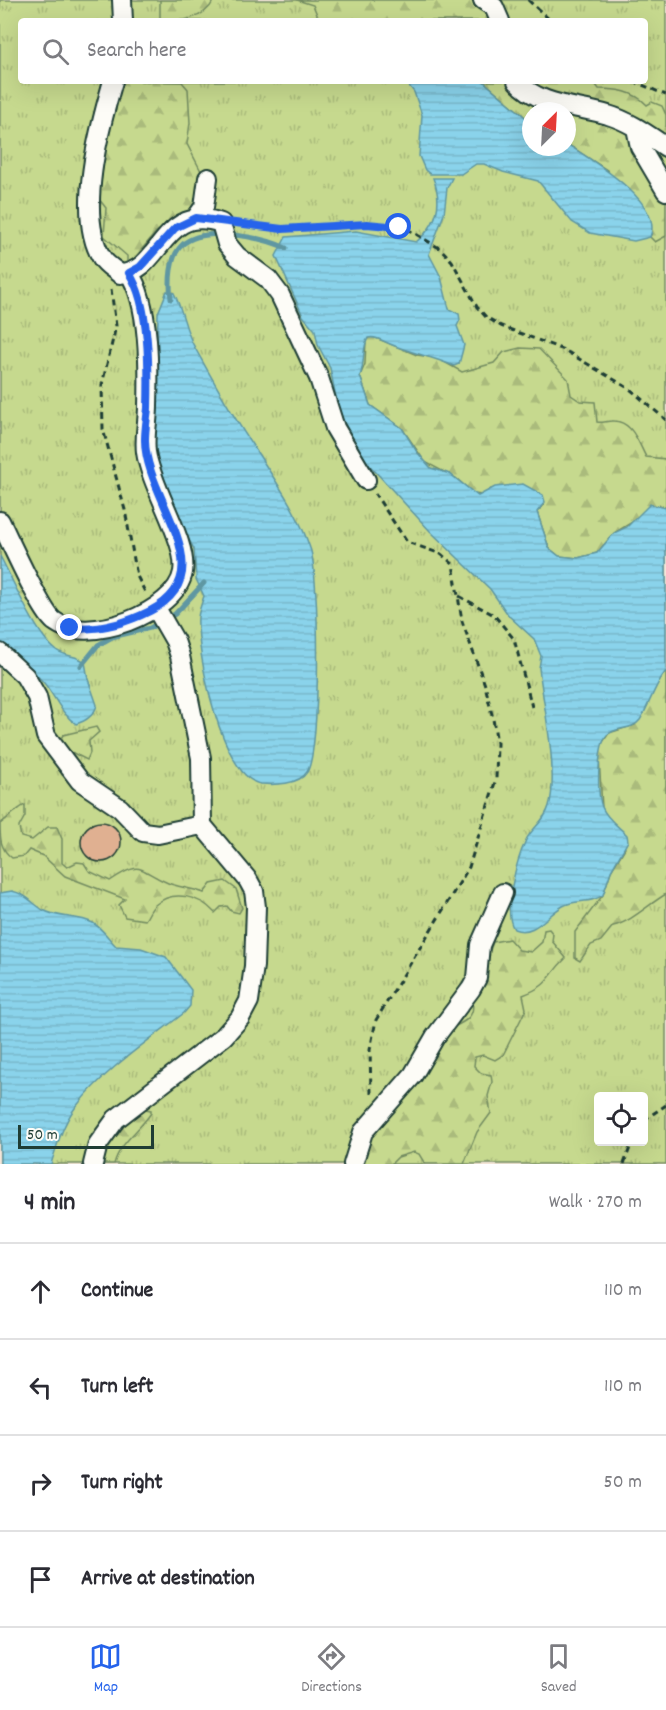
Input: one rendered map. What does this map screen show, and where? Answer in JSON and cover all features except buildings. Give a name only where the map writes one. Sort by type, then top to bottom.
[{"type":"lane","points":[[122,0],[123,18]]},
{"type":"lane","points":[[483,0],[494,7],[499,18]]},
{"type":"lane","points":[[0,521],[47,612],[58,624],[81,630],[103,628],[157,611],[180,584],[184,559],[182,546],[151,473],[146,452],[148,371],[140,297],[125,273],[103,259],[92,221],[92,186],[97,151],[112,84]]},
{"type":"lane","points":[[520,84],[531,93],[547,100],[610,115],[666,147]]},
{"type":"lane","points":[[636,128],[635,134],[640,147],[666,191]]},
{"type":"lane","points":[[125,273],[140,267],[175,228],[196,218],[204,207],[208,178]]},
{"type":"lane","points":[[196,218],[223,232],[237,256],[268,279],[280,295],[320,378],[335,428],[366,480]]},
{"type":"lane","points":[[93,1164],[98,1144],[116,1119],[224,1036],[240,1018],[249,1001],[255,954],[254,891],[248,880],[202,825],[201,758],[180,656],[169,630],[157,611]]},
{"type":"lane","points":[[0,653],[25,676],[37,696],[46,736],[80,781],[120,808],[143,832],[158,834],[202,825]]},
{"type":"lane","points":[[353,1164],[363,1132],[413,1075],[435,1037],[471,989],[477,978],[480,945],[503,893]]},
{"type":"path","points":[[528,0],[548,18]]},
{"type":"path","points":[[641,84],[666,94]]},
{"type":"path","points":[[223,232],[251,224],[282,229],[367,224],[409,230],[435,245],[452,261],[477,307],[486,317],[501,326],[564,350],[630,389],[666,420]]},
{"type":"path","points":[[125,273],[112,276],[110,281],[116,326],[102,385],[103,429],[125,510],[137,576],[157,611]]},
{"type":"path","points":[[366,480],[406,542],[441,554],[453,564],[462,621],[486,685],[497,743],[496,779],[469,867],[384,1004],[372,1033],[369,1065],[372,1120]]},
{"type":"path","points":[[459,596],[494,615],[514,639],[532,707]]},
{"type":"path","points":[[648,1117],[666,1105]]},
{"type":"path","points":[[624,1164],[631,1146]]},
{"type":"green space","points":[[0,0],[666,0],[666,1164],[0,1164]]},
{"type":"green space","points":[[160,0],[214,0],[210,7],[198,16],[160,18]]},
{"type":"green space","points":[[297,0],[477,0],[492,18],[320,18],[313,5]]},
{"type":"green space","points":[[121,84],[184,84],[188,89],[190,123],[187,144],[202,173],[196,206],[156,232],[133,260],[127,263],[127,256],[104,236],[106,208],[99,199],[107,133],[116,110],[116,98]]},
{"type":"green space","points":[[487,84],[519,84],[564,102],[522,102],[522,114]]},
{"type":"green space","points":[[532,84],[595,84],[599,89],[625,92],[637,97],[647,105],[652,102],[662,106],[666,115],[666,139],[576,102]]},
{"type":"green space","points":[[576,107],[623,126],[666,197],[666,236],[655,242],[650,237],[652,232],[607,170],[576,150]]},
{"type":"green space","points":[[371,336],[417,355],[437,358],[462,372],[494,363],[504,352],[520,348],[539,349],[568,379],[571,395],[580,401],[595,402],[597,422],[612,421],[625,424],[634,433],[646,457],[666,459],[666,508],[660,505],[614,533],[597,553],[578,558],[559,556],[549,548],[537,512],[544,505],[491,489],[482,495],[474,494],[456,478],[425,462],[402,428],[370,405],[360,376],[365,364],[366,340]]},
{"type":"green space","points":[[666,671],[666,894],[633,917],[613,926],[601,941],[591,945],[580,961],[575,958],[575,932],[603,895],[611,871],[625,848],[602,808],[599,756],[601,745],[609,733],[635,725],[657,682]]},
{"type":"green space","points":[[96,727],[99,732],[89,741],[90,753],[87,760],[61,747],[60,740],[63,735]]},
{"type":"green space","points":[[25,805],[25,816],[19,827],[21,837],[32,840],[48,827],[57,827],[62,839],[62,863],[67,867],[77,862],[84,863],[89,871],[110,881],[135,868],[176,886],[204,893],[211,884],[225,881],[236,889],[242,908],[239,913],[231,911],[227,906],[221,907],[215,913],[202,902],[178,896],[162,900],[155,905],[145,920],[125,917],[119,905],[125,899],[65,876],[43,856],[29,850],[24,856],[12,858],[8,855],[2,843],[0,824]]},
{"type":"green space","points":[[549,929],[553,934],[552,941],[566,958],[544,983],[523,995],[526,1009],[503,1055],[495,1060],[483,1055],[475,1057],[474,1066],[481,1073],[491,1075],[492,1082],[488,1096],[491,1113],[477,1132],[464,1164],[425,1164],[419,1154],[414,1152],[398,1157],[391,1164],[361,1164],[365,1142],[427,1055],[439,1050],[444,1032],[465,1021],[472,1013],[472,1001],[493,942],[509,939],[519,950],[531,952],[542,942],[544,930]]},
{"type":"green space","points":[[145,1109],[151,1110],[151,1113],[125,1143],[114,1164],[98,1164],[114,1134]]},
{"type":"water","points":[[407,84],[487,84],[522,114],[522,156],[576,156],[576,150],[608,171],[637,197],[647,210],[652,224],[650,237],[634,241],[590,233],[572,222],[538,181],[503,172],[484,164],[476,164],[461,174],[430,174],[425,170],[419,156],[422,115],[414,92]]},
{"type":"water","points":[[433,178],[452,178],[447,188],[444,214],[429,254],[441,277],[449,309],[459,314],[460,320],[457,326],[464,345],[459,364],[454,366],[377,338],[368,338],[360,376],[370,405],[402,428],[417,452],[431,468],[450,474],[478,496],[495,487],[523,484],[543,495],[545,502],[537,512],[549,548],[559,556],[578,558],[597,553],[614,533],[627,527],[650,504],[666,508],[666,671],[640,720],[633,726],[611,732],[607,735],[601,749],[600,801],[610,819],[627,835],[628,841],[611,871],[603,895],[593,900],[563,906],[534,928],[521,931],[514,929],[511,921],[512,885],[522,849],[529,835],[547,811],[552,792],[549,738],[539,668],[541,656],[534,639],[509,616],[490,589],[430,531],[361,456],[339,412],[330,368],[318,345],[315,330],[303,316],[276,256],[286,237],[356,231],[416,242],[429,228],[436,213],[438,196]]},
{"type":"water","points":[[167,291],[174,293],[195,348],[231,412],[286,497],[310,548],[316,591],[317,625],[315,732],[312,757],[307,772],[292,782],[261,784],[247,777],[234,760],[223,738],[214,711],[199,633],[198,617],[204,596],[196,579],[194,549],[166,498],[155,453],[158,313]]},
{"type":"water","points":[[0,556],[32,620],[48,642],[56,650],[85,662],[97,705],[89,718],[76,724],[71,720],[39,678],[0,645]]},
{"type":"water","points":[[12,891],[25,896],[49,913],[93,923],[116,946],[141,948],[166,957],[191,990],[190,1006],[184,1013],[112,1069],[86,1094],[64,1128],[51,1164],[0,1164],[0,893]]},
{"type":"waterway","points":[[171,299],[172,263],[182,245],[192,239],[204,235],[233,235],[263,240],[286,248]]},
{"type":"waterway","points":[[81,666],[98,645],[112,637],[150,628],[175,614],[204,583]]},
{"type":"route","points":[[70,628],[81,630],[103,628],[142,615],[160,606],[171,595],[180,584],[183,573],[182,546],[166,514],[146,452],[148,371],[146,341],[140,297],[129,273],[140,267],[175,228],[196,218],[282,229],[367,224],[399,227]]}]
